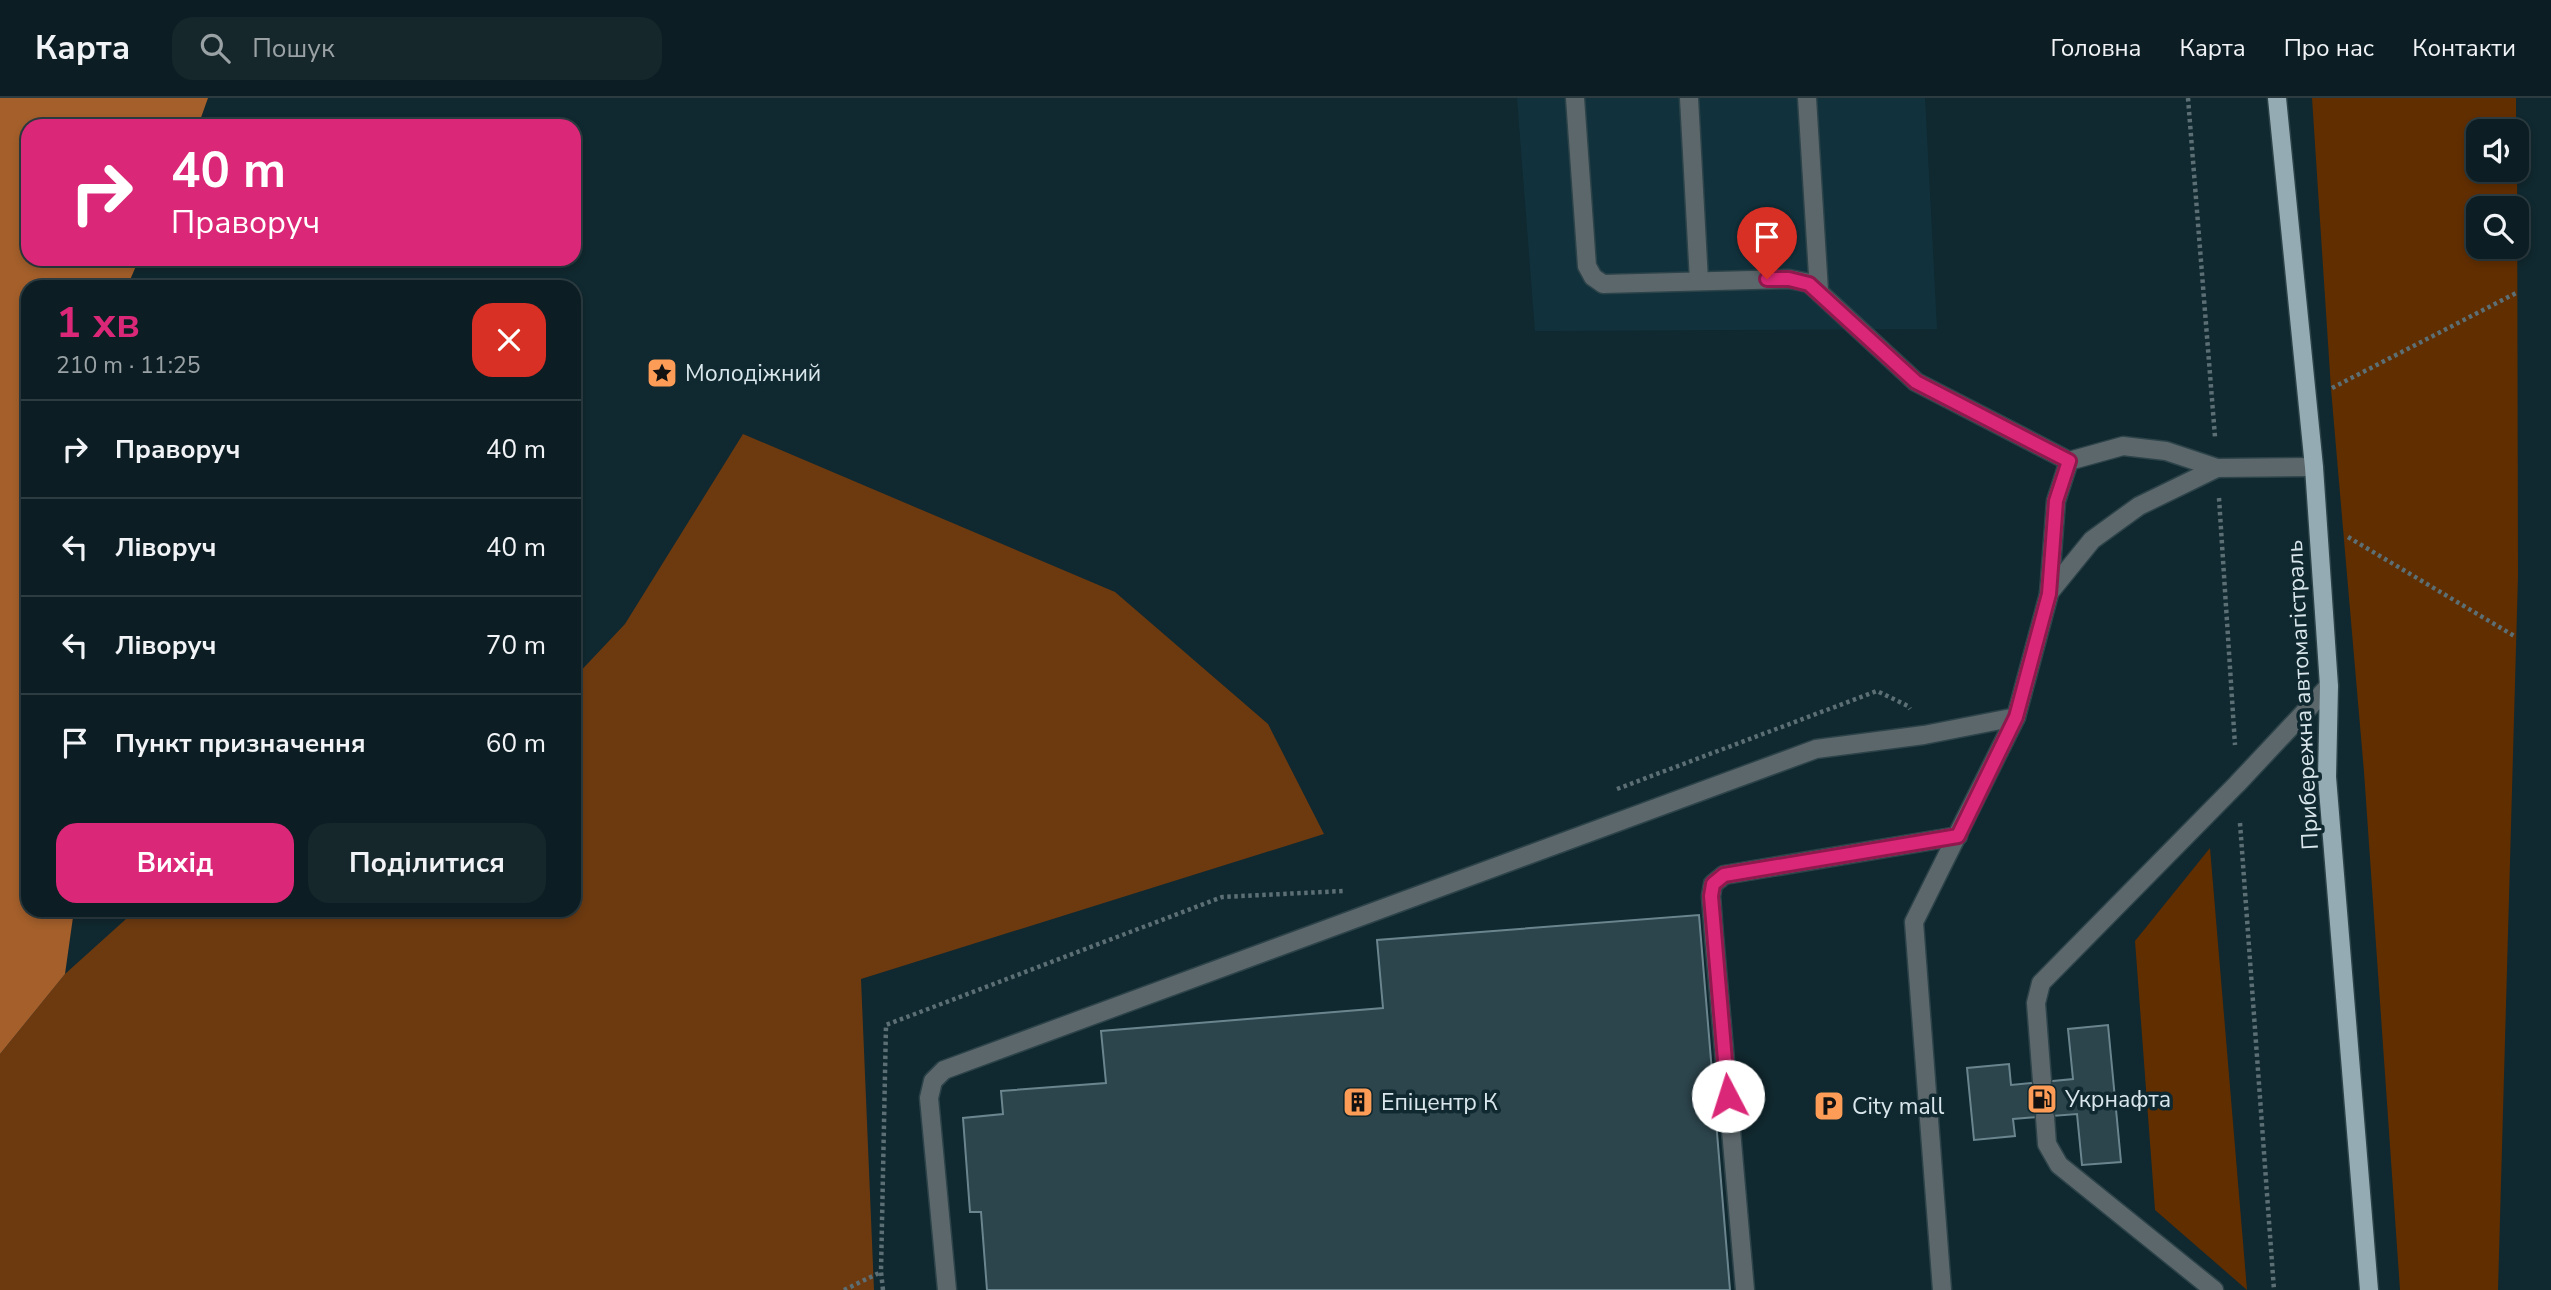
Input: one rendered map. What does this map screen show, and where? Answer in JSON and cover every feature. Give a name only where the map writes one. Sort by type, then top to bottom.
[{"type":"main road","name":"Прибережна автомагістраль","points":[[2277,98],[2314,467],[2329,686],[2327,777],[2369,1290]]},
{"type":"lane","points":[[1575,98],[1587,266],[1593,277],[1603,284],[1789,279],[1809,284],[1916,382],[2069,461],[2123,446],[2166,452],[2217,468],[2314,467]]},
{"type":"lane","points":[[1689,98],[1699,281]]},
{"type":"lane","points":[[1807,98],[1818,291]]},
{"type":"lane","points":[[1942,1290],[1914,922],[2016,717],[2049,594],[2056,501],[2069,461]]},
{"type":"lane","points":[[2049,594],[2092,540],[2140,506],[2217,468]]},
{"type":"lane","points":[[2042,1082],[2036,1003],[2041,983],[2237,784],[2329,686]]},
{"type":"lane","points":[[947,1290],[929,1098],[933,1081],[944,1070],[1815,749],[1923,735],[2016,717]]},
{"type":"lane","points":[[1745,1290],[1714,936],[1711,896],[1713,884],[1724,875],[1958,836]]},
{"type":"lane","points":[[2045,1117],[2048,1144],[2059,1165],[2214,1290]]},
{"type":"path","points":[[2188,98],[2217,468],[2274,1290]]},
{"type":"path","points":[[2331,389],[2518,292]]},
{"type":"path","points":[[2343,534],[2516,637]]},
{"type":"path","points":[[844,1290],[881,1272]]},
{"type":"shaded area","points":[[0,98],[208,98],[200,119],[21,119],[21,266],[136,266],[130,280],[21,280],[21,917],[73,917],[65,974],[0,1054]]},
{"type":"shaded area","points":[[1517,98],[1925,98],[1937,329],[1535,331]]},
{"type":"shaded area","points":[[2312,98],[2516,98],[2516,119],[2466,119],[2466,182],[2517,182],[2517,196],[2466,196],[2466,259],[2517,259],[2518,576],[2498,1290],[2400,1290],[2364,772],[2331,389]]},
{"type":"shaded area","points":[[743,434],[1115,592],[1268,724],[1324,834],[861,979],[874,1290],[0,1290],[0,1054],[65,974],[128,917],[581,917],[581,671],[625,624]]},
{"type":"shaded area","points":[[2210,848],[2247,1290],[2155,1210],[2135,941]]},
{"type":"building","name":"Епіцентр К","points":[[1699,915],[1730,1290],[987,1290],[981,1212],[970,1212],[963,1118],[1003,1114],[1001,1091],[1106,1083],[1101,1031],[1383,1008],[1377,940]]},
{"type":"building","name":"Укрнафта","points":[[2108,1025],[2121,1162],[2082,1165],[2077,1114],[2013,1119],[2015,1136],[1974,1140],[1967,1068],[2009,1064],[2011,1085],[2073,1079],[2068,1029]]},
{"type":"place","name":"Молодіжний","points":[[662,373]]},
{"type":"place","name":"Укрнафта","points":[[2042,1099]]},
{"type":"place","name":"Епіцентр К","points":[[1358,1102]]},
{"type":"place","name":"City mall","points":[[1829,1106]]},
{"type":"route","points":[[1728,1096],[1711,896],[1713,884],[1724,875],[1958,836],[2016,717],[2049,594],[2056,501],[2069,461],[1916,382],[1809,284],[1789,279],[1767,279]]}]
